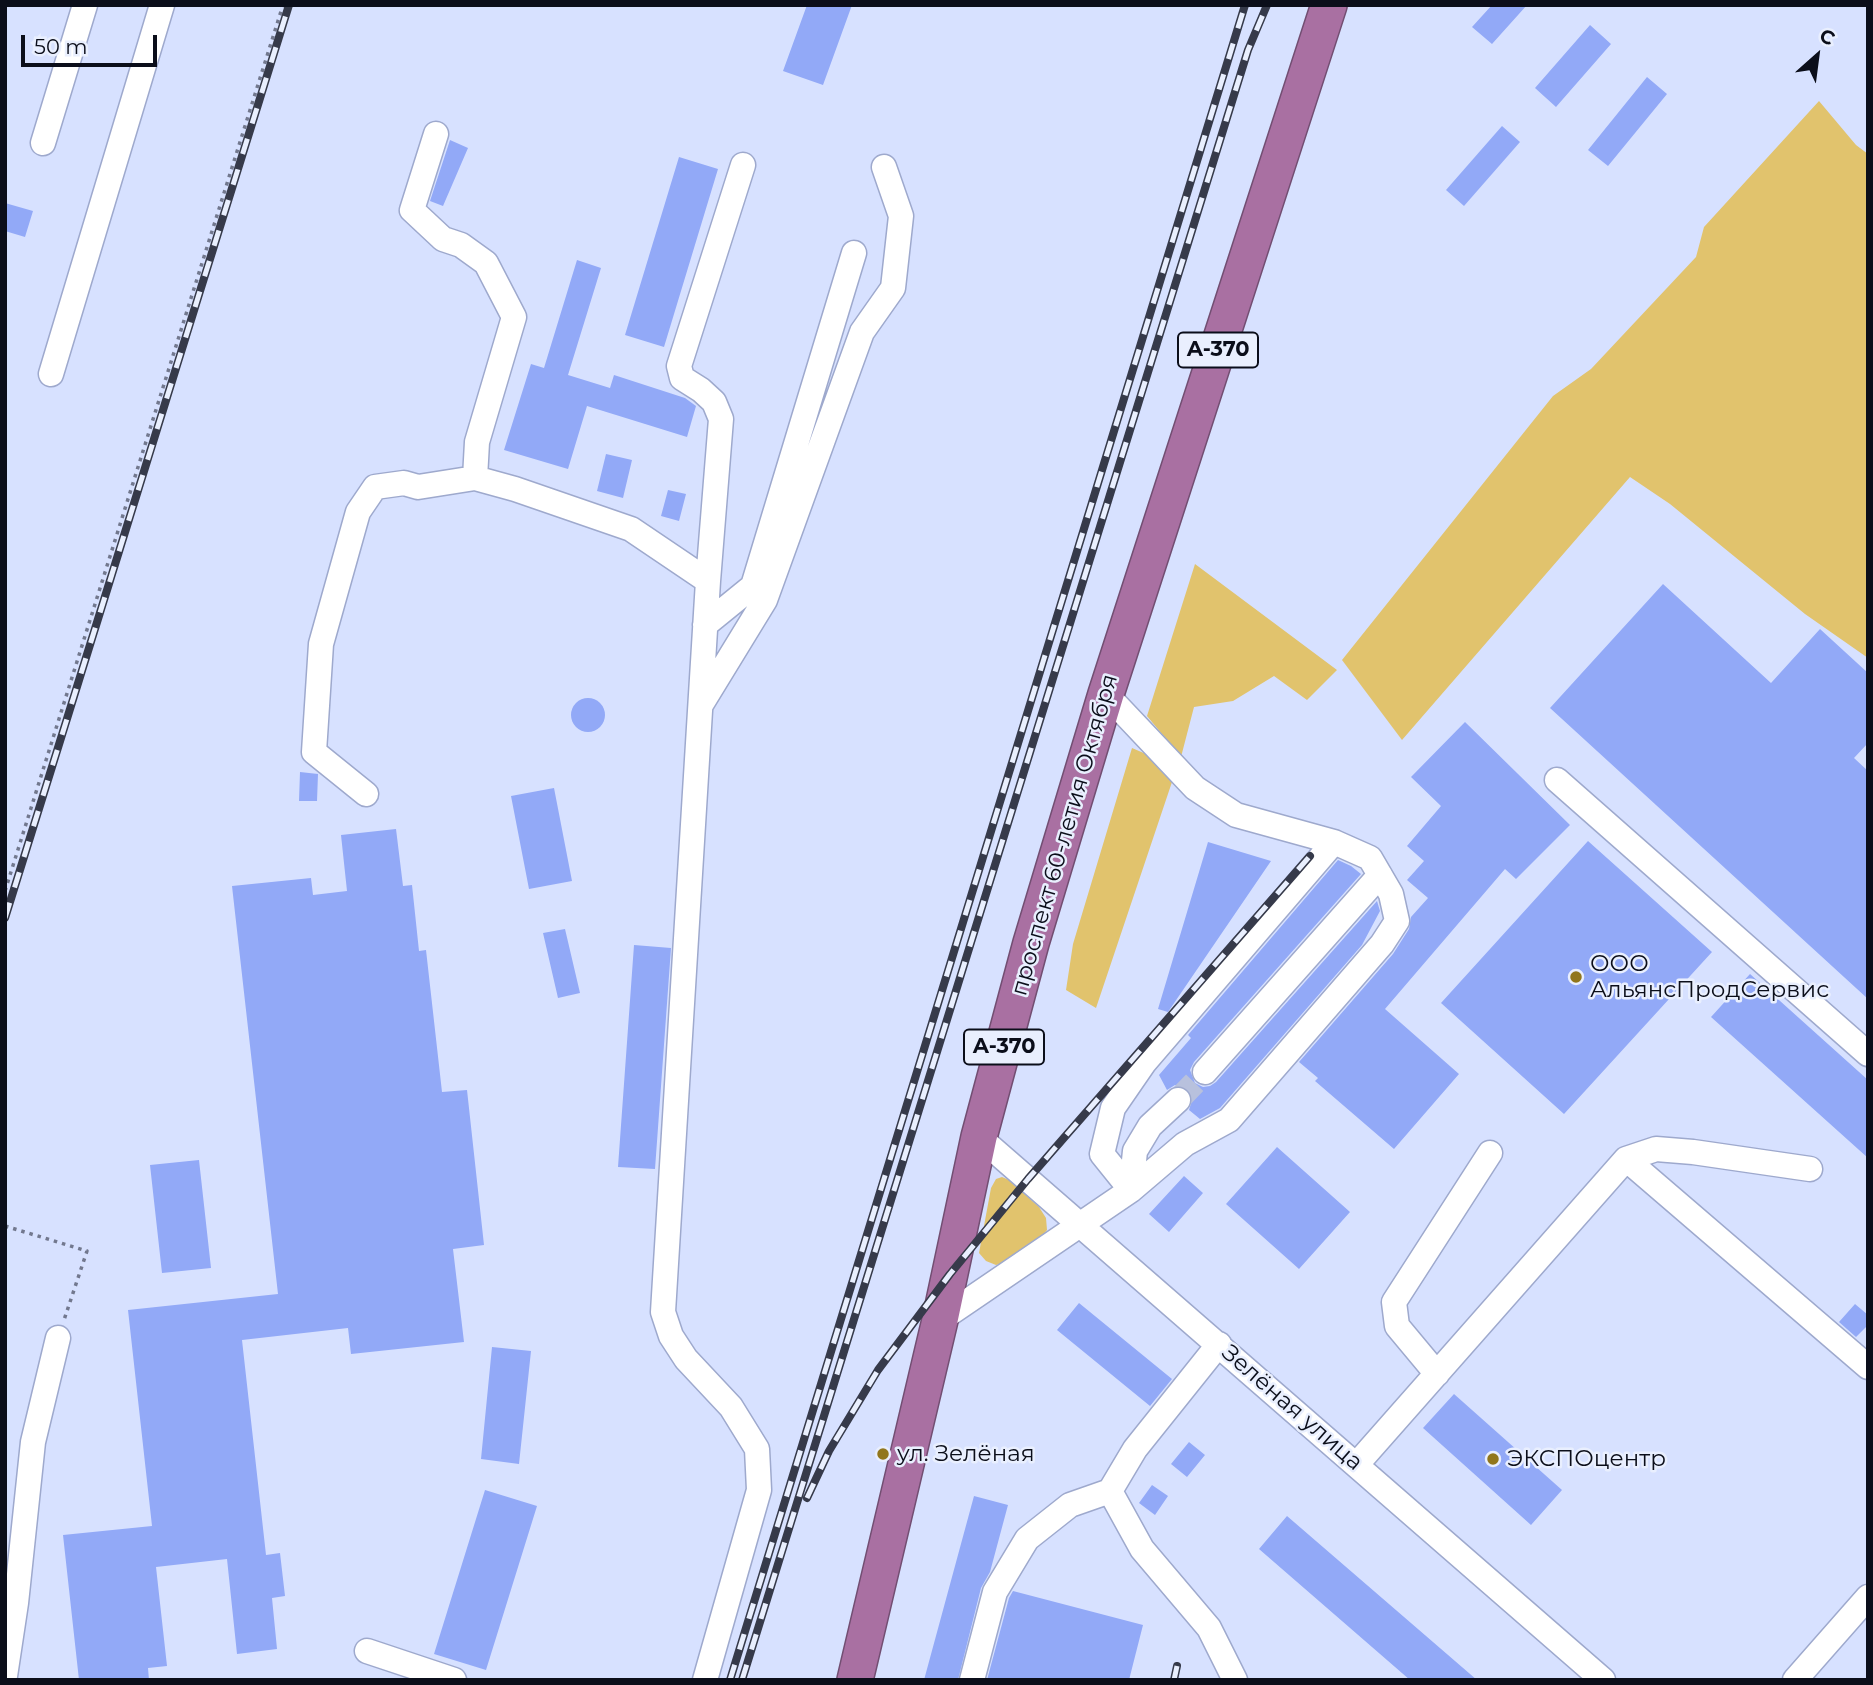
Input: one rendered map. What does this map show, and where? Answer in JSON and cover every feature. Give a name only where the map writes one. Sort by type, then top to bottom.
[{"type":"highway","name":"проспект 60-летия Октября","points":[[855,1680],[940,1320],[979,1138],[1053,865],[1329,5]]},
{"type":"street","points":[[43,143],[85,5]]},
{"type":"street","points":[[51,374],[162,5]]},
{"type":"street","points":[[436,134],[412,211],[443,239],[461,245],[486,262],[514,317],[477,442],[475,478]]},
{"type":"street","points":[[705,1680],[759,1490],[757,1449],[731,1407],[686,1359],[671,1336],[663,1312],[705,625],[721,419],[715,402],[681,378],[679,366],[743,165]]},
{"type":"street","points":[[700,707],[765,600],[862,332],[893,288],[901,216],[884,167]]},
{"type":"street","points":[[705,625],[753,586],[855,254]]},
{"type":"street","points":[[366,794],[314,752],[321,644],[358,512],[375,487],[404,483],[418,487],[475,478],[515,489],[631,529],[708,581]]},
{"type":"street","points":[[940,1320],[1131,1190],[1185,1144],[1229,1120],[1382,944],[1397,921],[1391,894],[1370,858],[1334,842],[1236,815],[1195,788],[1106,694]]},
{"type":"street","points":[[1557,780],[1868,1054]]},
{"type":"street","points":[[1131,1190],[1102,1154],[1113,1108],[1144,1063],[1334,842]]},
{"type":"street","points":[[1205,1072],[1380,875]]},
{"type":"street","points":[[1131,1190],[1135,1151],[1150,1126],[1178,1100]]},
{"type":"street","name":"Зелёная улица","points":[[979,1138],[1603,1680]]},
{"type":"street","points":[[1357,1464],[1626,1159],[1656,1149],[1810,1169]]},
{"type":"street","points":[[1437,1374],[1397,1326],[1394,1302],[1490,1153]]},
{"type":"street","points":[[1626,1159],[1868,1367]]},
{"type":"street","points":[[5,1676],[16,1603],[33,1443],[58,1338]]},
{"type":"street","points":[[972,1680],[995,1592],[1027,1539],[1070,1505],[1110,1491],[1135,1448],[1219,1345]]},
{"type":"street","points":[[1110,1491],[1142,1549],[1209,1628],[1235,1680]]},
{"type":"street","points":[[1795,1680],[1868,1597]]},
{"type":"street","points":[[367,1651],[453,1680]]},
{"type":"path","points":[[5,891],[283,5]]},
{"type":"path","points":[[5,1226],[87,1251],[58,1338]]},
{"type":"shaded area","points":[[1819,101],[1856,145],[1868,154],[1868,658],[1805,614],[1670,504],[1630,477],[1402,740],[1342,660],[1553,396],[1591,369],[1696,257],[1704,227]]},
{"type":"shaded area","points":[[1195,564],[1337,670],[1307,700],[1274,676],[1233,701],[1194,707],[1181,757],[1147,716]]},
{"type":"shaded area","points":[[1132,748],[1153,757],[1173,779],[1096,1008],[1066,990],[1073,944]]},
{"type":"shaded area","points":[[1002,1177],[1039,1207],[1046,1218],[1047,1230],[1038,1241],[1007,1262],[996,1265],[986,1261],[979,1253],[991,1188],[996,1179]]},
{"type":"building","points":[[807,5],[852,5],[823,85],[783,71]]},
{"type":"building","points":[[1492,5],[1527,5],[1492,44],[1472,27]]},
{"type":"building","points":[[1590,25],[1611,44],[1556,107],[1535,88]]},
{"type":"building","points":[[1647,77],[1667,94],[1608,166],[1588,150]]},
{"type":"building","points":[[1502,126],[1520,142],[1464,206],[1446,190]]},
{"type":"building","points":[[450,140],[468,148],[443,206],[430,201]]},
{"type":"building","points":[[679,157],[718,169],[664,347],[625,335]]},
{"type":"building","points":[[5,203],[33,211],[25,237],[5,231]]},
{"type":"building","points":[[577,260],[601,268],[568,375],[610,388],[614,375],[685,398],[696,406],[687,437],[587,406],[568,469],[504,450],[531,364],[544,368]]},
{"type":"building","points":[[606,454],[632,460],[623,498],[597,491]]},
{"type":"building","points":[[668,490],[686,494],[679,521],[661,516]]},
{"type":"building","points":[[1663,584],[1771,683],[1820,629],[1868,673],[1868,743],[1854,758],[1868,771],[1868,999],[1550,708]]},
{"type":"building","points":[[588,698],[600,703],[605,715],[600,727],[588,732],[576,727],[571,715],[576,703]]},
{"type":"building","points":[[1465,722],[1570,825],[1516,879],[1505,869],[1385,1009],[1459,1074],[1394,1149],[1315,1081],[1318,1078],[1299,1062],[1393,954],[1409,929],[1411,917],[1428,898],[1407,880],[1424,861],[1407,846],[1441,806],[1411,777]]},
{"type":"building","points":[[300,772],[318,774],[317,801],[299,801]]},
{"type":"building","points":[[554,788],[572,881],[529,889],[511,796]]},
{"type":"building","points":[[396,829],[403,886],[412,885],[419,951],[426,950],[442,1092],[467,1090],[484,1245],[453,1249],[464,1342],[351,1354],[348,1328],[242,1340],[266,1555],[280,1553],[285,1596],[272,1598],[277,1649],[237,1654],[227,1559],[156,1567],[167,1666],[148,1668],[149,1680],[79,1680],[63,1535],[152,1526],[128,1310],[278,1294],[232,886],[311,878],[313,895],[347,891],[341,835]]},
{"type":"building","name":"ООО АльянсПродСервис","points":[[1588,841],[1712,952],[1564,1114],[1441,1003]]},
{"type":"building","points":[[1208,842],[1271,861],[1168,1012],[1158,1009]]},
{"type":"building","points":[[1338,860],[1361,874],[1194,1062],[1190,1070],[1195,1083],[1203,1087],[1216,1082],[1377,901],[1380,911],[1362,945],[1220,1108],[1200,1119],[1189,1110],[1193,1097],[1189,1090],[1175,1085],[1167,1090],[1159,1075],[1191,1038],[1188,1035]]},
{"type":"building","points":[[565,929],[580,993],[558,998],[543,933]]},
{"type":"building","points":[[634,945],[671,948],[655,1169],[618,1167]]},
{"type":"building","points":[[1750,974],[1868,1080],[1868,1158],[1711,1017]]},
{"type":"building","points":[[1277,1147],[1350,1212],[1299,1269],[1226,1204]]},
{"type":"building","points":[[199,1160],[211,1268],[162,1273],[150,1165]]},
{"type":"building","points":[[1184,1176],[1203,1193],[1169,1232],[1149,1214]]},
{"type":"building","points":[[1079,1303],[1172,1379],[1150,1406],[1057,1330]]},
{"type":"building","points":[[1855,1304],[1868,1315],[1868,1325],[1856,1337],[1839,1322]]},
{"type":"building","points":[[492,1347],[531,1351],[519,1464],[481,1459]]},
{"type":"building","name":"ЭКСПОцентр","points":[[1454,1394],[1562,1490],[1531,1525],[1423,1428]]},
{"type":"building","points":[[1189,1442],[1205,1455],[1187,1477],[1171,1464]]},
{"type":"building","points":[[1152,1485],[1168,1496],[1155,1515],[1139,1503]]},
{"type":"building","points":[[485,1490],[537,1506],[486,1670],[434,1654]]},
{"type":"building","points":[[974,1496],[1008,1505],[990,1572],[981,1588],[958,1680],[924,1680]]},
{"type":"building","points":[[1287,1516],[1477,1680],[1410,1680],[1259,1549]]},
{"type":"building","points":[[1013,1591],[1143,1625],[1129,1680],[987,1680]]},
{"type":"tunnel","points":[[1178,1100],[1205,1072]]},
{"type":"railway","points":[[5,918],[289,5]]},
{"type":"railway","points":[[730,1680],[1245,5]]},
{"type":"railway","points":[[742,1680],[1248,50],[1267,5]]},
{"type":"railway","points":[[807,1498],[829,1451],[878,1370],[950,1274],[1028,1179],[1310,856]]},
{"type":"railway","points":[[1174,1680],[1177,1666]]},
{"type":"place","name":"ООО АльянсПродСервис","points":[[1576,977]]},
{"type":"place","name":"ул. Зелёная","points":[[883,1454]]},
{"type":"place","name":"ЭКСПОцентр","points":[[1493,1459]]}]
